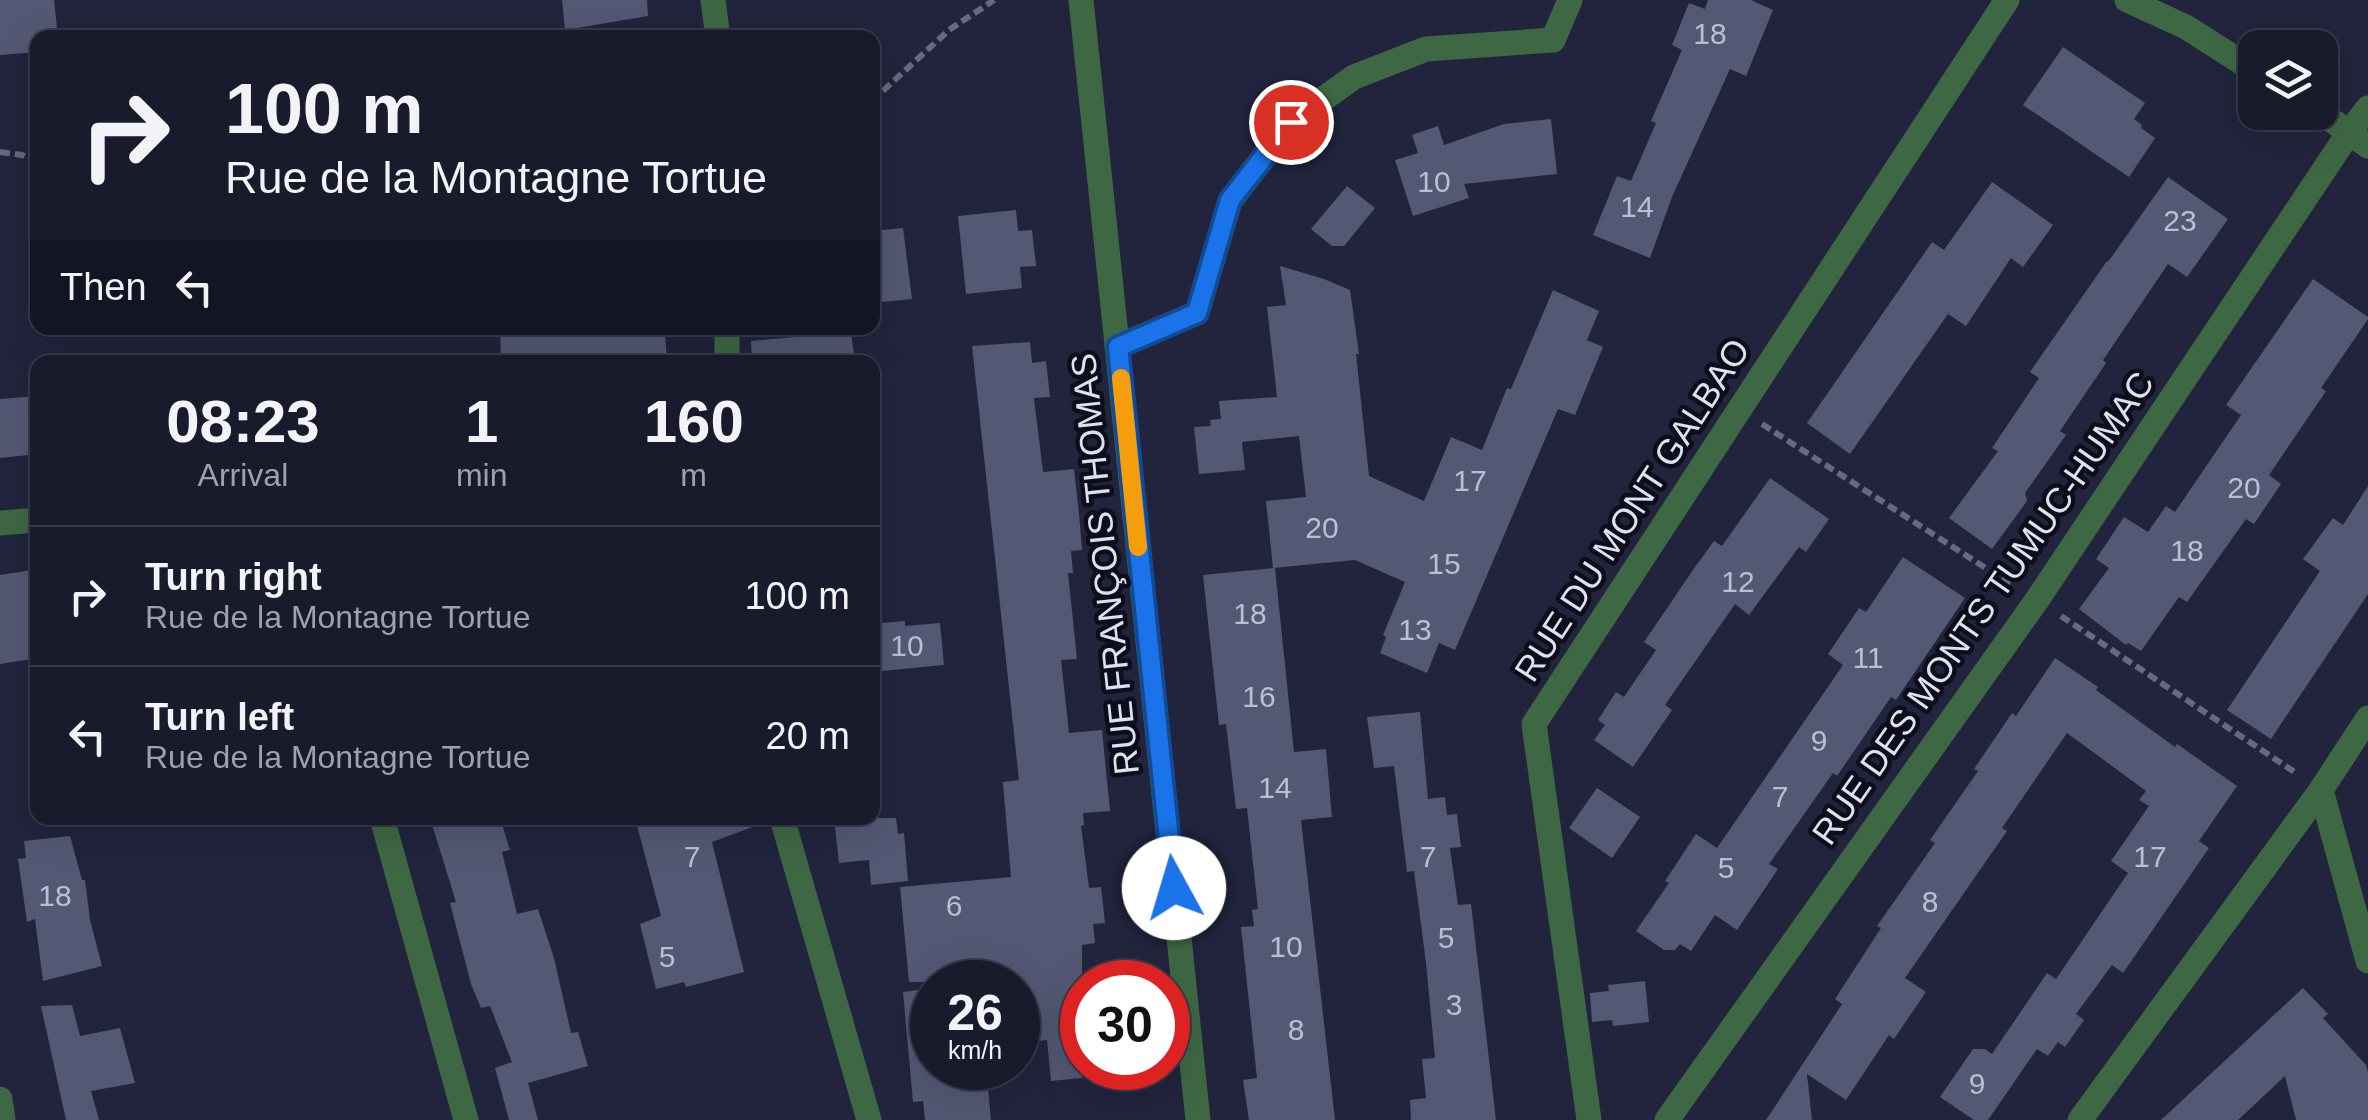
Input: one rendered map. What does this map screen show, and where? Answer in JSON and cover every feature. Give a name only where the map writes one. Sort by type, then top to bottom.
[{"type":"street","points":[[714,0],[717,30]]},
{"type":"street","name":"RUE FRANÇOIS THOMAS","points":[[1080,0],[1198,1120]]},
{"type":"street","points":[[1118,347],[1197,313],[1230,200],[1291,122],[1354,77],[1426,49],[1553,40],[1570,0]]},
{"type":"street","name":"RUE DU MONT GALBAO","points":[[1588,1120],[1534,724],[2007,0]]},
{"type":"street","points":[[2127,0],[2186,27],[2238,60]]},
{"type":"street","name":"RUE DES MONTS TUMUC-HUMAC","points":[[1667,1120],[2359,139],[2368,108]]},
{"type":"street","points":[[2338,124],[2359,139]]},
{"type":"street","points":[[0,523],[30,521]]},
{"type":"street","points":[[2080,1120],[2322,790],[2368,718]]},
{"type":"street","points":[[2322,790],[2368,961]]},
{"type":"street","points":[[384,825],[466,1120]]},
{"type":"street","points":[[784,825],[869,1120]]},
{"type":"street","points":[[0,1099],[3,1120]]},
{"type":"path","points":[[880,94],[948,30],[994,0]]},
{"type":"path","points":[[0,152],[30,158]]},
{"type":"building","points":[[0,0],[54,0],[57,30],[30,30],[30,53],[0,55]]},
{"type":"building","points":[[562,0],[647,0],[648,16],[565,30]]},
{"type":"building","points":[[1708,0],[1751,0],[1773,10],[1746,76],[1730,69],[1672,197],[1650,258],[1593,235],[1617,176],[1631,181],[1656,123],[1651,121],[1682,50],[1672,45],[1689,3],[1705,9]]},
{"type":"building","points":[[2063,47],[2145,103],[2134,119],[2155,138],[2129,177],[2023,105]]},
{"type":"building","points":[[1551,119],[1557,174],[1464,184],[1469,198],[1413,216],[1395,160],[1418,153],[1412,135],[1438,126],[1444,145],[1504,124]]},
{"type":"building","points":[[2168,177],[2228,219],[2187,277],[2168,264],[2103,360],[2106,363],[2060,431],[2066,435],[2025,493],[2027,501],[1992,549],[1949,518],[1998,451],[1992,448],[2039,378],[2030,372]]},
{"type":"building","points":[[1992,182],[2053,225],[2023,267],[2011,258],[1966,326],[1948,314],[1850,454],[1807,423],[1932,242],[1944,250]]},
{"type":"building","points":[[1347,186],[1375,208],[1344,246],[1332,246],[1311,229]]},
{"type":"building","points":[[1016,210],[1018,231],[1032,230],[1036,266],[1020,267],[1022,288],[966,294],[958,216]]},
{"type":"building","points":[[903,228],[912,299],[880,302],[880,230]]},
{"type":"building","points":[[1280,266],[1350,290],[1369,476],[1424,501],[1451,437],[1482,450],[1553,290],[1599,311],[1587,340],[1603,347],[1575,415],[1558,409],[1455,650],[1439,643],[1427,673],[1380,653],[1386,637],[1383,635],[1405,582],[1355,560],[1273,568],[1266,501],[1306,497],[1299,436],[1242,442],[1245,470],[1199,474],[1194,427],[1211,426],[1210,420],[1221,419],[1219,401],[1277,397],[1267,307],[1286,305]]},
{"type":"building","points":[[2313,279],[2368,319],[2321,388],[2326,391],[2269,475],[2281,484],[2254,524],[2246,519],[2187,602],[2179,597],[2141,651],[2126,645],[2079,609],[2109,568],[2096,559],[2124,517],[2148,532],[2166,506],[2175,512],[2241,415],[2226,405]]},
{"type":"building","points":[[500,335],[665,335],[667,355],[501,355]]},
{"type":"building","points":[[851,335],[854,355],[752,355],[751,341]]},
{"type":"building","points":[[1030,342],[1032,363],[1046,361],[1050,397],[1034,398],[1043,472],[1074,469],[1082,550],[1071,551],[1073,573],[1068,573],[1077,659],[1061,660],[1069,733],[1102,730],[1110,811],[1083,813],[1081,826],[1089,888],[1101,887],[1105,923],[1093,924],[1095,943],[1082,945],[1082,960],[1060,960],[1060,1080],[1051,1081],[1047,1040],[1040,1041],[1040,960],[910,960],[909,982],[900,887],[1011,877],[1003,782],[1019,780],[972,346]]},
{"type":"building","points":[[30,397],[30,455],[0,458],[0,399]]},
{"type":"building","points":[[1770,478],[1829,519],[1806,552],[1799,547],[1749,615],[1735,604],[1665,705],[1672,710],[1633,767],[1594,740],[1605,725],[1598,720],[1616,692],[1624,697],[1656,650],[1644,642],[1695,567],[1714,541],[1722,546]]},
{"type":"building","points":[[2368,486],[2368,594],[2271,739],[2227,710],[2320,571],[2303,559],[2333,518],[2343,525]]},
{"type":"building","points":[[1903,557],[1965,598],[1896,700],[1891,697],[1769,864],[1778,869],[1737,930],[1715,915],[1691,951],[1680,944],[1675,950],[1664,950],[1636,931],[1669,883],[1665,881],[1696,834],[1717,848],[1843,665],[1828,654],[1859,608],[1866,612]]},
{"type":"building","points":[[1275,568],[1294,752],[1326,749],[1332,817],[1301,820],[1335,1120],[1249,1120],[1243,1080],[1257,1078],[1241,927],[1254,926],[1252,910],[1258,909],[1247,808],[1236,809],[1226,724],[1219,725],[1203,575]]},
{"type":"building","points":[[30,570],[30,659],[0,664],[0,575]]},
{"type":"building","points":[[880,623],[940,623],[944,665],[880,671]]},
{"type":"building","points":[[2055,658],[2175,747],[2177,744],[2237,786],[2199,841],[2209,848],[2123,973],[2112,965],[2076,1014],[2084,1020],[2065,1047],[2058,1042],[2048,1056],[2037,1049],[1988,1120],[1974,1120],[1940,1097],[1973,1049],[1985,1049],[1992,1054],[2047,973],[2056,979],[2128,873],[2111,861],[2149,806],[2139,800],[2146,791],[2067,733],[2002,828],[2007,831],[1905,978],[1926,992],[1894,1039],[1889,1035],[1846,1100],[1807,1074],[1812,1120],[1766,1120],[1842,1004],[1835,999],[1881,928],[1877,926],[1935,843],[1930,840],[1978,771],[1974,769]]},
{"type":"building","points":[[1420,712],[1428,799],[1445,797],[1447,815],[1457,814],[1461,847],[1450,848],[1458,905],[1471,904],[1496,1120],[1411,1120],[1410,1100],[1426,1098],[1422,1059],[1435,1058],[1426,963],[1414,871],[1407,872],[1394,766],[1374,768],[1367,717]]},
{"type":"building","points":[[1597,788],[1640,817],[1612,858],[1569,828]]},
{"type":"building","points":[[880,818],[896,818],[898,834],[904,833],[908,881],[871,885],[869,860],[839,863],[835,825],[880,825]]},
{"type":"building","points":[[432,825],[502,825],[510,850],[502,852],[517,914],[538,909],[571,1033],[578,1032],[588,1066],[528,1083],[538,1120],[509,1120],[495,1068],[512,1062],[490,1006],[481,1008],[471,984],[450,903],[456,902]]},
{"type":"building","points":[[637,825],[758,825],[712,842],[744,972],[686,987],[684,982],[656,989],[640,924],[661,916]]},
{"type":"building","points":[[70,836],[85,880],[102,966],[43,981],[35,919],[27,922],[18,859],[26,858],[24,841]]},
{"type":"building","points":[[1645,981],[1649,1022],[1613,1026],[1612,1020],[1592,1022],[1590,993],[1609,991],[1608,985]]},
{"type":"building","points":[[2303,988],[2328,1014],[2323,1018],[2366,1065],[2368,1120],[2296,1120],[2285,1076],[2238,1120],[2161,1120]]},
{"type":"building","points":[[910,991],[910,1069],[903,992]]},
{"type":"building","points":[[72,1005],[80,1036],[120,1028],[135,1083],[91,1091],[99,1120],[66,1120],[41,1006]]},
{"type":"building","points":[[912,1090],[988,1090],[991,1120],[925,1120],[923,1101],[913,1102]]},
{"type":"slow traffic","points":[[1121,378],[1138,547]]},
{"type":"route","points":[[1174,888],[1118,347],[1197,313],[1230,200],[1291,122]]}]
